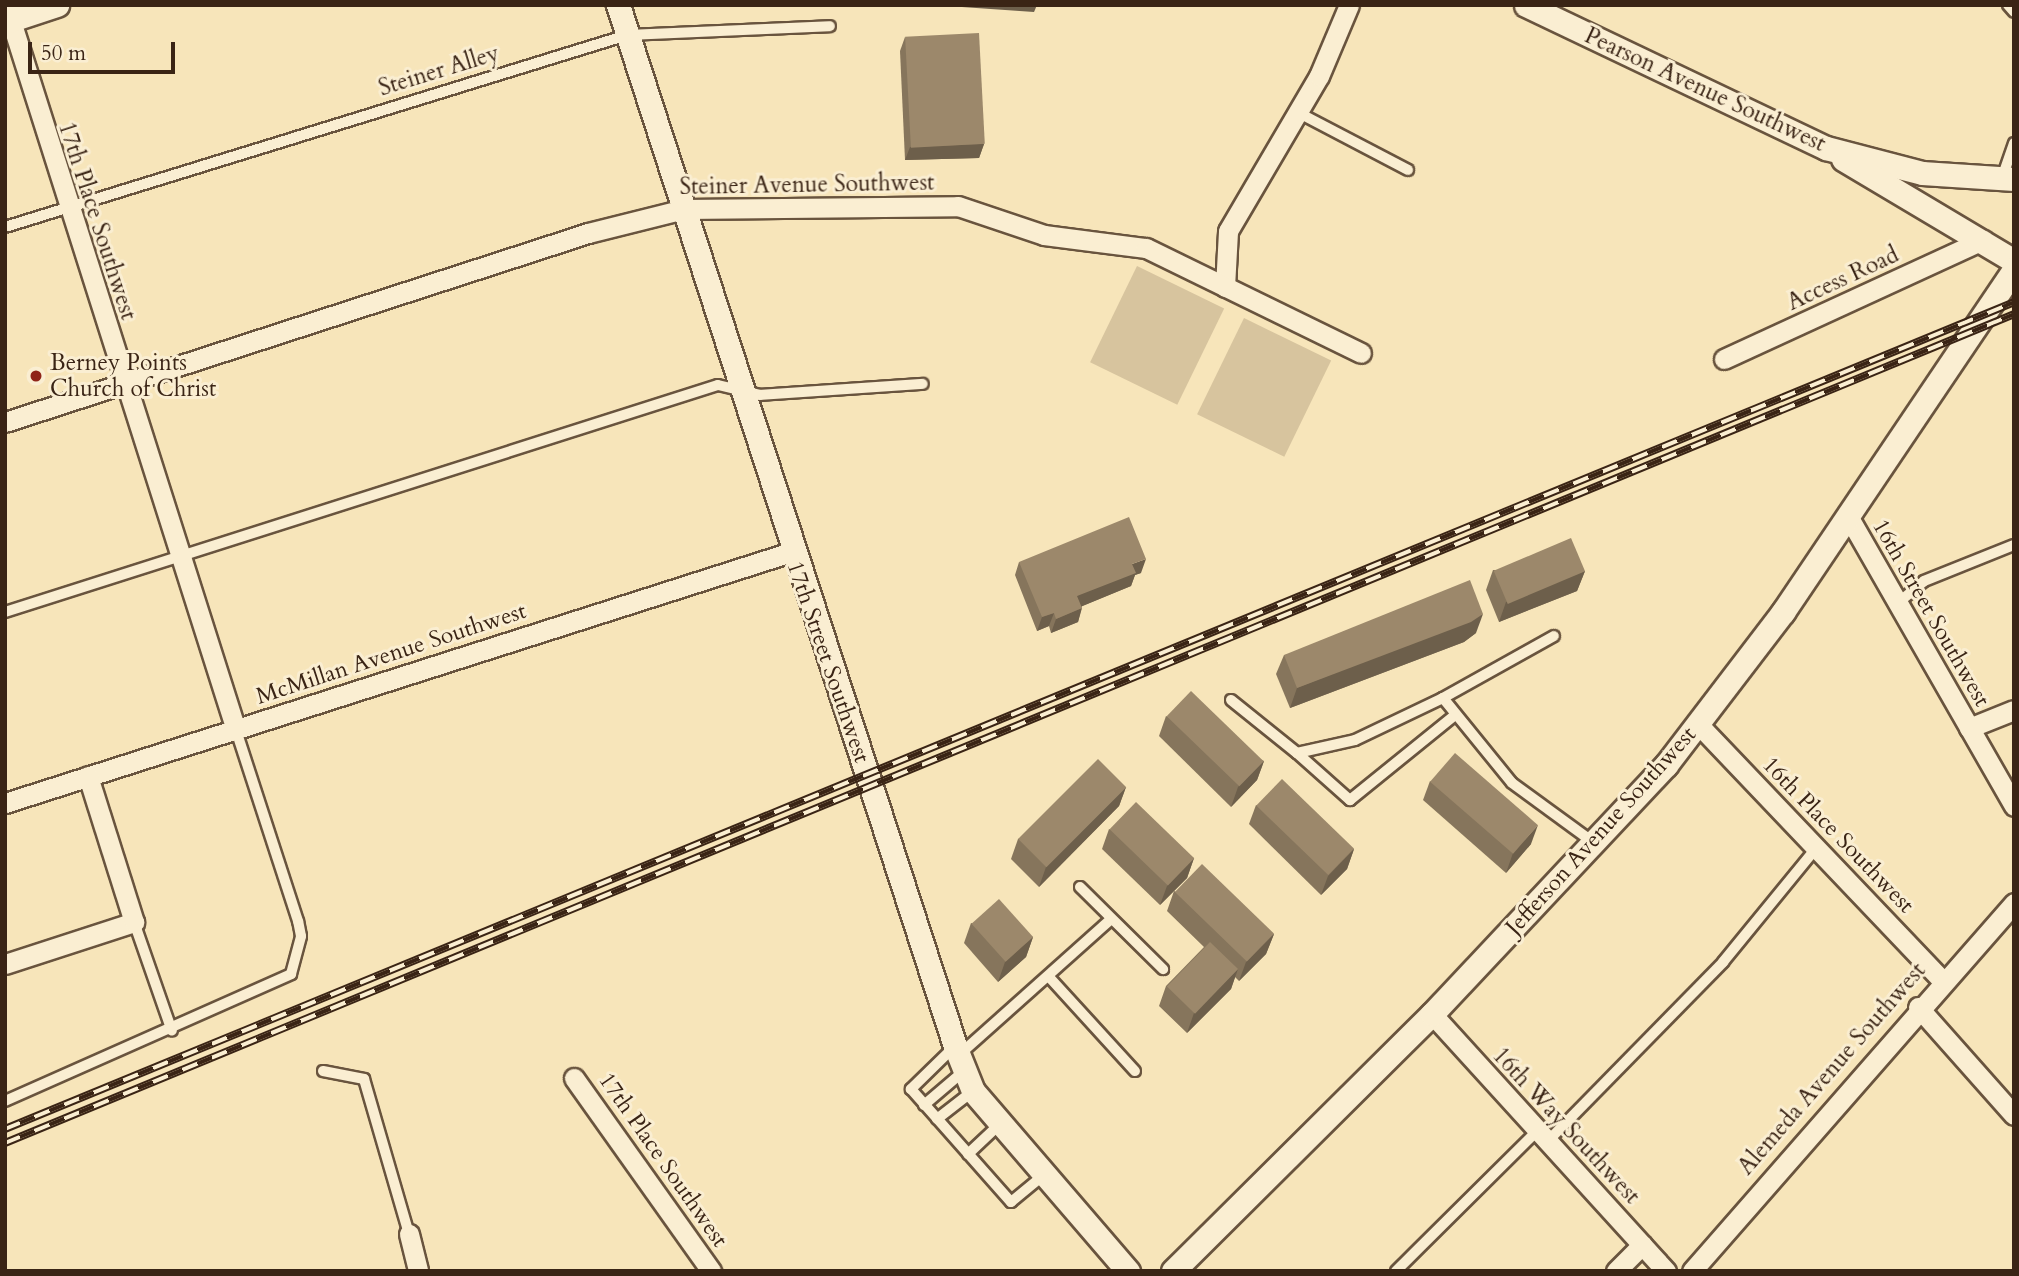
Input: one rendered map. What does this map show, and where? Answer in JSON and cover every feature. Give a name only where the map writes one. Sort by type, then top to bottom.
[{"type":"street","points":[[7,16],[57,5]]},
{"type":"street","name":"17th Street Southwest","points":[[618,5],[791,552],[963,1066],[1001,1123],[1128,1271]]},
{"type":"street","points":[[1225,287],[1228,231],[1299,113],[1349,5]]},
{"type":"street","name":"Pearson Avenue Southwest","points":[[1526,5],[1826,148],[1922,173],[2008,179]]},
{"type":"street","name":"17th Place Southwest","points":[[7,16],[236,730]]},
{"type":"street","points":[[1826,148],[2014,261]]},
{"type":"street","name":"Steiner Avenue Southwest","points":[[5,422],[126,385],[588,233],[684,209],[958,206],[1044,235],[1146,248],[1361,354]]},
{"type":"street","name":"Access Road","points":[[1724,359],[1983,240]]},
{"type":"street","name":"Jefferson Avenue Southwest","points":[[1173,1271],[1432,1014],[1593,843],[1698,724],[1848,516],[2014,270]]},
{"type":"street","name":"16th Street Southwest","points":[[1848,516],[2014,806]]},
{"type":"street","name":"McMillan Avenue Southwest","points":[[5,803],[791,552]]},
{"type":"street","points":[[1969,728],[2014,710]]},
{"type":"street","name":"16th Place Southwest","points":[[1698,724],[1942,980]]},
{"type":"street","points":[[5,964],[134,922],[88,776]]},
{"type":"street","name":"Alemeda Avenue Southwest","points":[[1692,1271],[1918,1007],[2014,903]]},
{"type":"street","points":[[1918,1007],[2014,1115]]},
{"type":"street","name":"16th Way Southwest","points":[[1432,1014],[1541,1137],[1666,1271]]},
{"type":"street","name":"17th Place Southwest","points":[[574,1078],[711,1271]]},
{"type":"street","points":[[409,1234],[418,1271]]},
{"type":"street","points":[[1616,1271],[1642,1245]]},
{"type":"lane","points":[[2008,5],[2014,12]]},
{"type":"lane","name":"Steiner Alley","points":[[5,227],[627,35],[830,26]]},
{"type":"lane","points":[[1299,113],[1408,170]]},
{"type":"lane","points":[[2008,179],[2014,143]]},
{"type":"lane","points":[[5,612],[718,385],[740,387],[760,395],[923,384]]},
{"type":"lane","points":[[1897,604],[1924,581],[2014,545]]},
{"type":"lane","points":[[1297,753],[1355,740],[1443,698],[1554,636]]},
{"type":"lane","points":[[1443,698],[1512,783],[1593,843]]},
{"type":"lane","points":[[1231,700],[1350,800],[1455,715]]},
{"type":"lane","points":[[5,1101],[172,1031],[291,974],[301,936],[236,730]]},
{"type":"lane","points":[[1396,1271],[1724,962],[1817,846]]},
{"type":"lane","points":[[1080,887],[1163,969]]},
{"type":"lane","points":[[924,1105],[1111,919]]},
{"type":"lane","points":[[134,922],[172,1031]]},
{"type":"lane","points":[[1049,978],[1135,1071]]},
{"type":"lane","points":[[963,1066],[911,1089],[1011,1202],[1045,1174]]},
{"type":"lane","points":[[937,1119],[963,1066]]},
{"type":"lane","points":[[323,1071],[364,1079],[409,1234]]},
{"type":"lane","points":[[968,1154],[1001,1123]]},
{"type":"shaded area","points":[[1137,266],[1224,309],[1177,405],[1090,362]]},
{"type":"shaded area","points":[[1244,318],[1331,361],[1284,457],[1197,414]]},
{"type":"building","points":[[979,33],[985,144],[911,148],[905,37]]},
{"type":"building","points":[[1129,517],[1146,559],[1132,564],[1136,573],[1077,596],[1082,608],[1056,619],[1054,613],[1042,617],[1019,562]]},
{"type":"building","points":[[1571,538],[1585,571],[1508,604],[1494,571]]},
{"type":"building","points":[[1470,580],[1483,614],[1471,622],[1297,688],[1284,655]]},
{"type":"building","points":[[1191,691],[1264,761],[1239,786],[1167,716]]},
{"type":"building","points":[[1455,753],[1538,825],[1513,854],[1430,782]]},
{"type":"building","points":[[1098,759],[1126,787],[1046,867],[1018,839]]},
{"type":"building","points":[[1282,779],[1354,848],[1328,875],[1256,806]]},
{"type":"building","points":[[1136,802],[1194,858],[1168,886],[1110,829]]},
{"type":"building","points":[[1202,864],[1274,933],[1247,962],[1175,892]]},
{"type":"building","points":[[999,899],[1033,937],[1006,962],[972,924]]},
{"type":"building","points":[[1210,942],[1238,969],[1195,1014],[1167,987]]},
{"type":"railway","points":[[5,1129],[2014,302]]},
{"type":"railway","points":[[5,1143],[2014,314]]},
{"type":"place","name":"Berney Points Church of Christ","points":[[36,376]]}]
